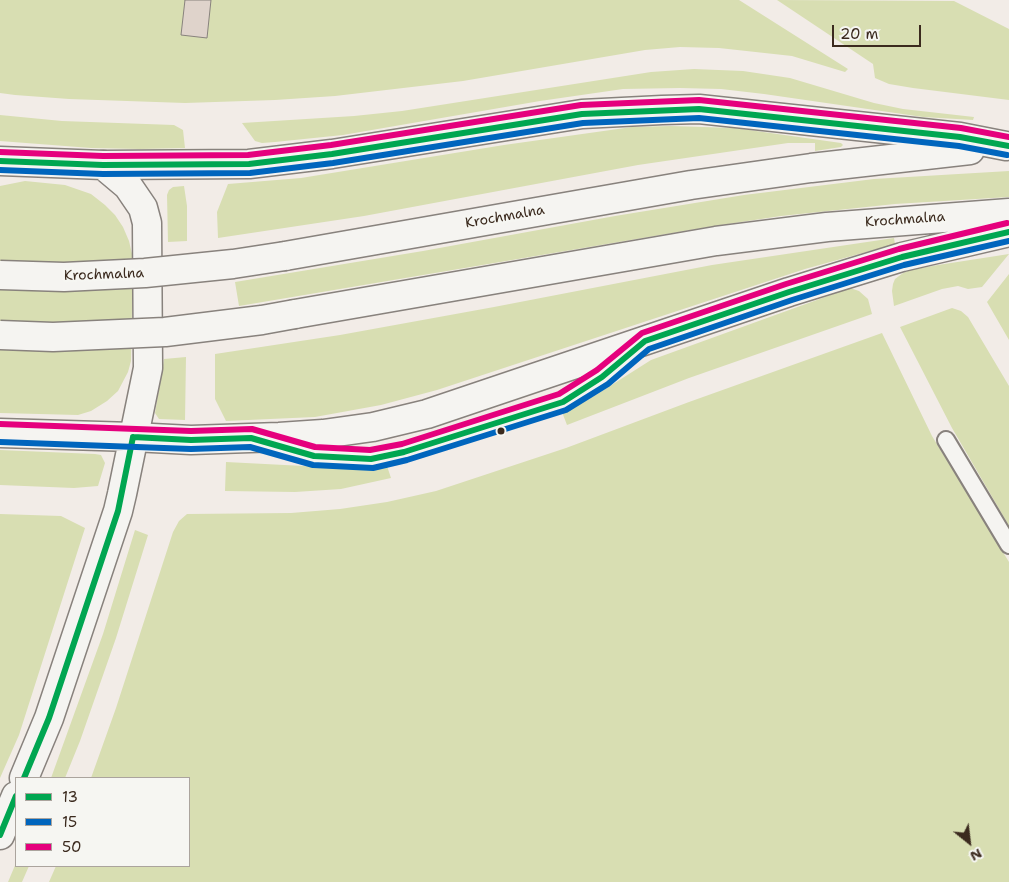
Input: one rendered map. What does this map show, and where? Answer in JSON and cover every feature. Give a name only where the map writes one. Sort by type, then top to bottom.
[{"type":"main road","points":[[0,161],[102,165],[249,164],[332,154],[582,114],[699,109],[960,136],[1008,146]]},
{"type":"main road","name":"Krochmalna","points":[[0,275],[145,274],[233,264],[691,185],[1008,146]]},
{"type":"main road","points":[[24,777],[49,718],[118,511],[148,368],[147,223],[143,208],[128,186],[102,165]]},
{"type":"main road","name":"Krochmalna","points":[[0,335],[53,337],[114,336],[216,326],[716,241],[827,227],[1009,213]]},
{"type":"main road","points":[[0,433],[191,440],[323,434],[373,427],[418,416],[902,256],[1009,232]]},
{"type":"main road","points":[[0,835],[15,798]]},
{"type":"lane","points":[[946,440],[1009,545]]},
{"type":"green space","points":[[0,0],[739,0],[848,69],[845,72],[792,56],[719,48],[680,47],[645,50],[463,81],[335,96],[185,103],[15,95],[0,93]]},
{"type":"green space","points":[[777,0],[954,1],[1009,29],[1009,100],[913,88],[889,84],[875,78],[873,64]]},
{"type":"green space","points":[[694,69],[743,71],[790,78],[874,103],[903,109],[974,117],[973,120],[923,117],[764,94],[721,89],[680,88],[623,89],[540,101],[343,135],[275,142],[262,143],[255,141],[242,123],[402,111],[651,72]]},
{"type":"green space","points":[[0,115],[62,121],[174,125],[183,130],[185,148],[91,148],[0,141]]},
{"type":"green space","points":[[632,127],[735,128],[841,143],[843,145],[841,147],[815,151],[815,143],[788,143],[638,165],[364,216],[218,238],[217,212],[228,184],[301,178],[504,145]]},
{"type":"green space","points":[[1009,171],[1009,197],[895,204],[781,216],[239,306],[235,282],[744,195],[874,179]]},
{"type":"green space","points":[[25,181],[65,185],[91,194],[115,215],[123,227],[133,258],[131,361],[128,372],[118,391],[107,401],[91,411],[78,415],[0,413],[0,186]]},
{"type":"green space","points":[[184,186],[187,206],[187,241],[168,242],[167,195],[173,187]]},
{"type":"green space","points":[[894,238],[895,244],[805,269],[437,390],[381,405],[315,417],[226,421],[215,399],[215,354],[340,335],[712,265]]},
{"type":"green space","points":[[1009,254],[982,287],[968,289],[958,286],[942,289],[894,306],[893,284],[895,279],[903,273],[910,270]]},
{"type":"green space","points":[[1009,274],[1009,340],[987,302]]},
{"type":"green space","points":[[850,288],[859,291],[868,299],[872,314],[689,378],[567,425],[562,412],[599,393],[651,360]]},
{"type":"green space","points":[[952,308],[961,311],[968,317],[1009,386],[1009,526],[952,428],[900,327]]},
{"type":"green space","points":[[882,333],[932,436],[1009,562],[1009,882],[49,882],[56,867],[190,867],[190,777],[91,777],[116,708],[173,532],[179,521],[187,514],[291,513],[340,509],[387,502],[436,491],[566,448]]},
{"type":"green space","points":[[186,357],[185,420],[159,419],[155,413],[164,359]]},
{"type":"green space","points":[[0,450],[95,454],[101,455],[105,463],[98,486],[74,488],[0,485]]},
{"type":"green space","points":[[226,462],[343,468],[387,466],[391,478],[341,489],[295,492],[225,491]]},
{"type":"green space","points":[[0,514],[61,516],[85,528],[19,735],[0,778]]},
{"type":"green space","points":[[135,530],[148,535],[116,638],[65,777],[51,777],[103,634]]},
{"type":"green space","points":[[15,865],[15,867],[29,867],[22,882],[8,882]]},
{"type":"building","points":[[185,0],[211,0],[207,38],[181,35]]},
{"type":"transit line","name":"50","points":[[0,152],[103,156],[248,155],[331,145],[581,105],[699,100],[961,128],[1009,137]]},
{"type":"transit line","name":"13","points":[[0,161],[103,165],[249,164],[332,154],[582,114],[699,109],[960,137],[1009,146]]},
{"type":"transit line","name":"15","points":[[0,170],[103,174],[250,173],[333,163],[583,123],[699,118],[959,146],[1007,155]]},
{"type":"transit line","name":"50","points":[[0,424],[191,431],[252,429],[315,447],[370,450],[402,444],[559,394],[597,370],[642,333],[786,284],[899,249],[1007,223]]},
{"type":"transit line","name":"13","points":[[133,437],[191,440],[251,438],[314,456],[371,459],[404,452],[563,402],[602,377],[645,341],[789,292],[902,257],[1009,232]]},
{"type":"transit line","name":"15","points":[[0,442],[191,449],[250,447],[313,465],[373,468],[407,460],[566,410],[608,384],[649,349],[792,300],[904,265],[1009,241]]},
{"type":"transit line","name":"13","points":[[24,777],[49,718],[118,511],[133,437]]},
{"type":"transit line","name":"13","points":[[0,835],[15,798]]}]
